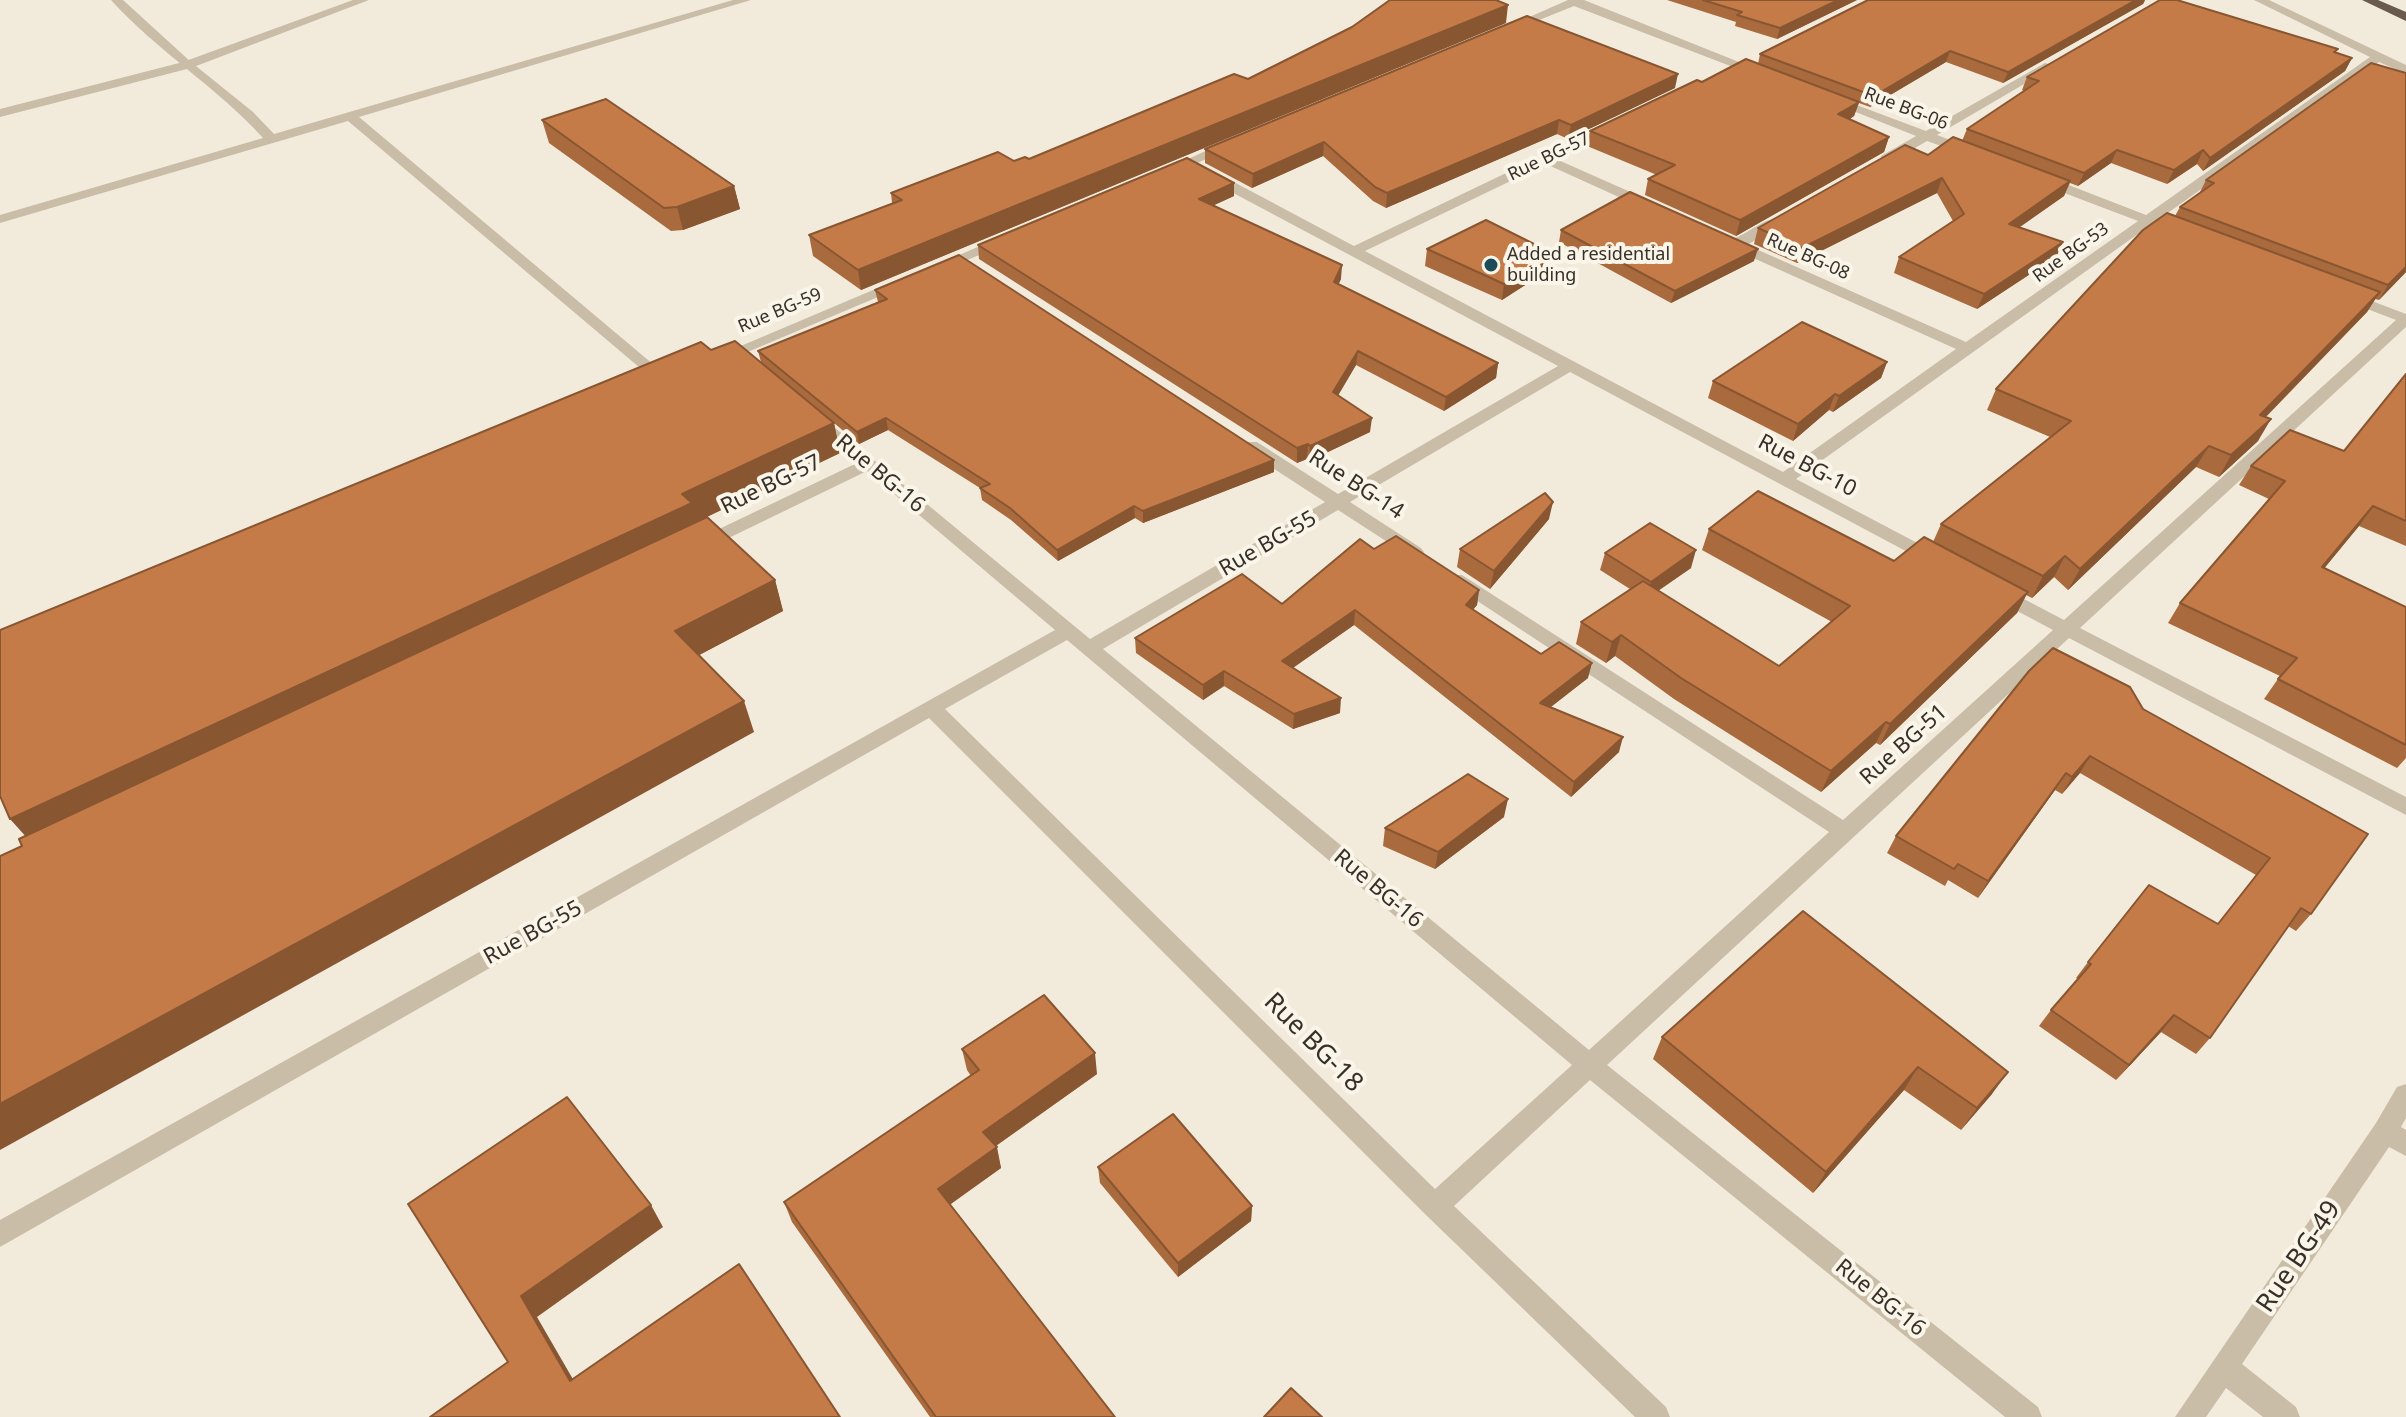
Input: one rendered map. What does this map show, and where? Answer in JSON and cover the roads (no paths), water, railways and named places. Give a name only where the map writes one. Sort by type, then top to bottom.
[{"type":"highway","points":[[2368,0],[2406,17]]},
{"type":"street","points":[[117,0],[187,65],[249,115],[271,139]]},
{"type":"street","points":[[0,113],[187,65],[363,0]]},
{"type":"street","points":[[0,219],[745,0]]},
{"type":"street","points":[[2260,0],[2406,70]]},
{"type":"street","points":[[1488,37],[1576,1],[1783,81]]},
{"type":"street","name":"Rue BG-53","points":[[1784,479],[2378,57]]},
{"type":"street","points":[[1726,72],[1753,58]]},
{"type":"street","points":[[1872,167],[2058,60]]},
{"type":"street","name":"Rue BG-06","points":[[1826,98],[1985,158]]},
{"type":"street","points":[[350,116],[665,381]]},
{"type":"street","name":"Rue BG-57","points":[[1354,251],[1629,119]]},
{"type":"street","points":[[1159,175],[1244,139]]},
{"type":"street","points":[[1546,159],[1668,214]]},
{"type":"street","name":"Rue BG-10","points":[[1187,163],[1946,565]]},
{"type":"street","points":[[2030,175],[2191,237]]},
{"type":"street","name":"Rue BG-08","points":[[1790,214],[1729,242],[1968,349]]},
{"type":"street","name":"Rue BG-59","points":[[707,363],[968,261],[1018,234]]},
{"type":"street","points":[[2334,291],[2406,319]]},
{"type":"street","name":"Rue BG-51","points":[[1435,1206],[2406,319]]},
{"type":"street","points":[[734,352],[759,372]]},
{"type":"street","name":"Rue BG-55","points":[[1089,648],[1570,366]]},
{"type":"street","name":"Rue BG-16","points":[[796,403],[1589,1065],[2028,1417]]},
{"type":"street","name":"Rue BG-14","points":[[1234,435],[1845,832]]},
{"type":"street","name":"Rue BG-57","points":[[684,553],[869,464]]},
{"type":"street","points":[[1986,586],[2406,807]]},
{"type":"street","name":"Rue BG-55","points":[[0,1234],[1067,631]]},
{"type":"street","name":"Rue BG-18","points":[[931,708],[1435,1206],[1656,1417]]},
{"type":"street","name":"Rue BG-49","points":[[2189,1417],[2395,1138],[2406,1095]]},
{"type":"street","points":[[2224,1368],[2286,1417]]},
{"type":"place","name":"Added a residential building","points":[[1491,265]]}]
